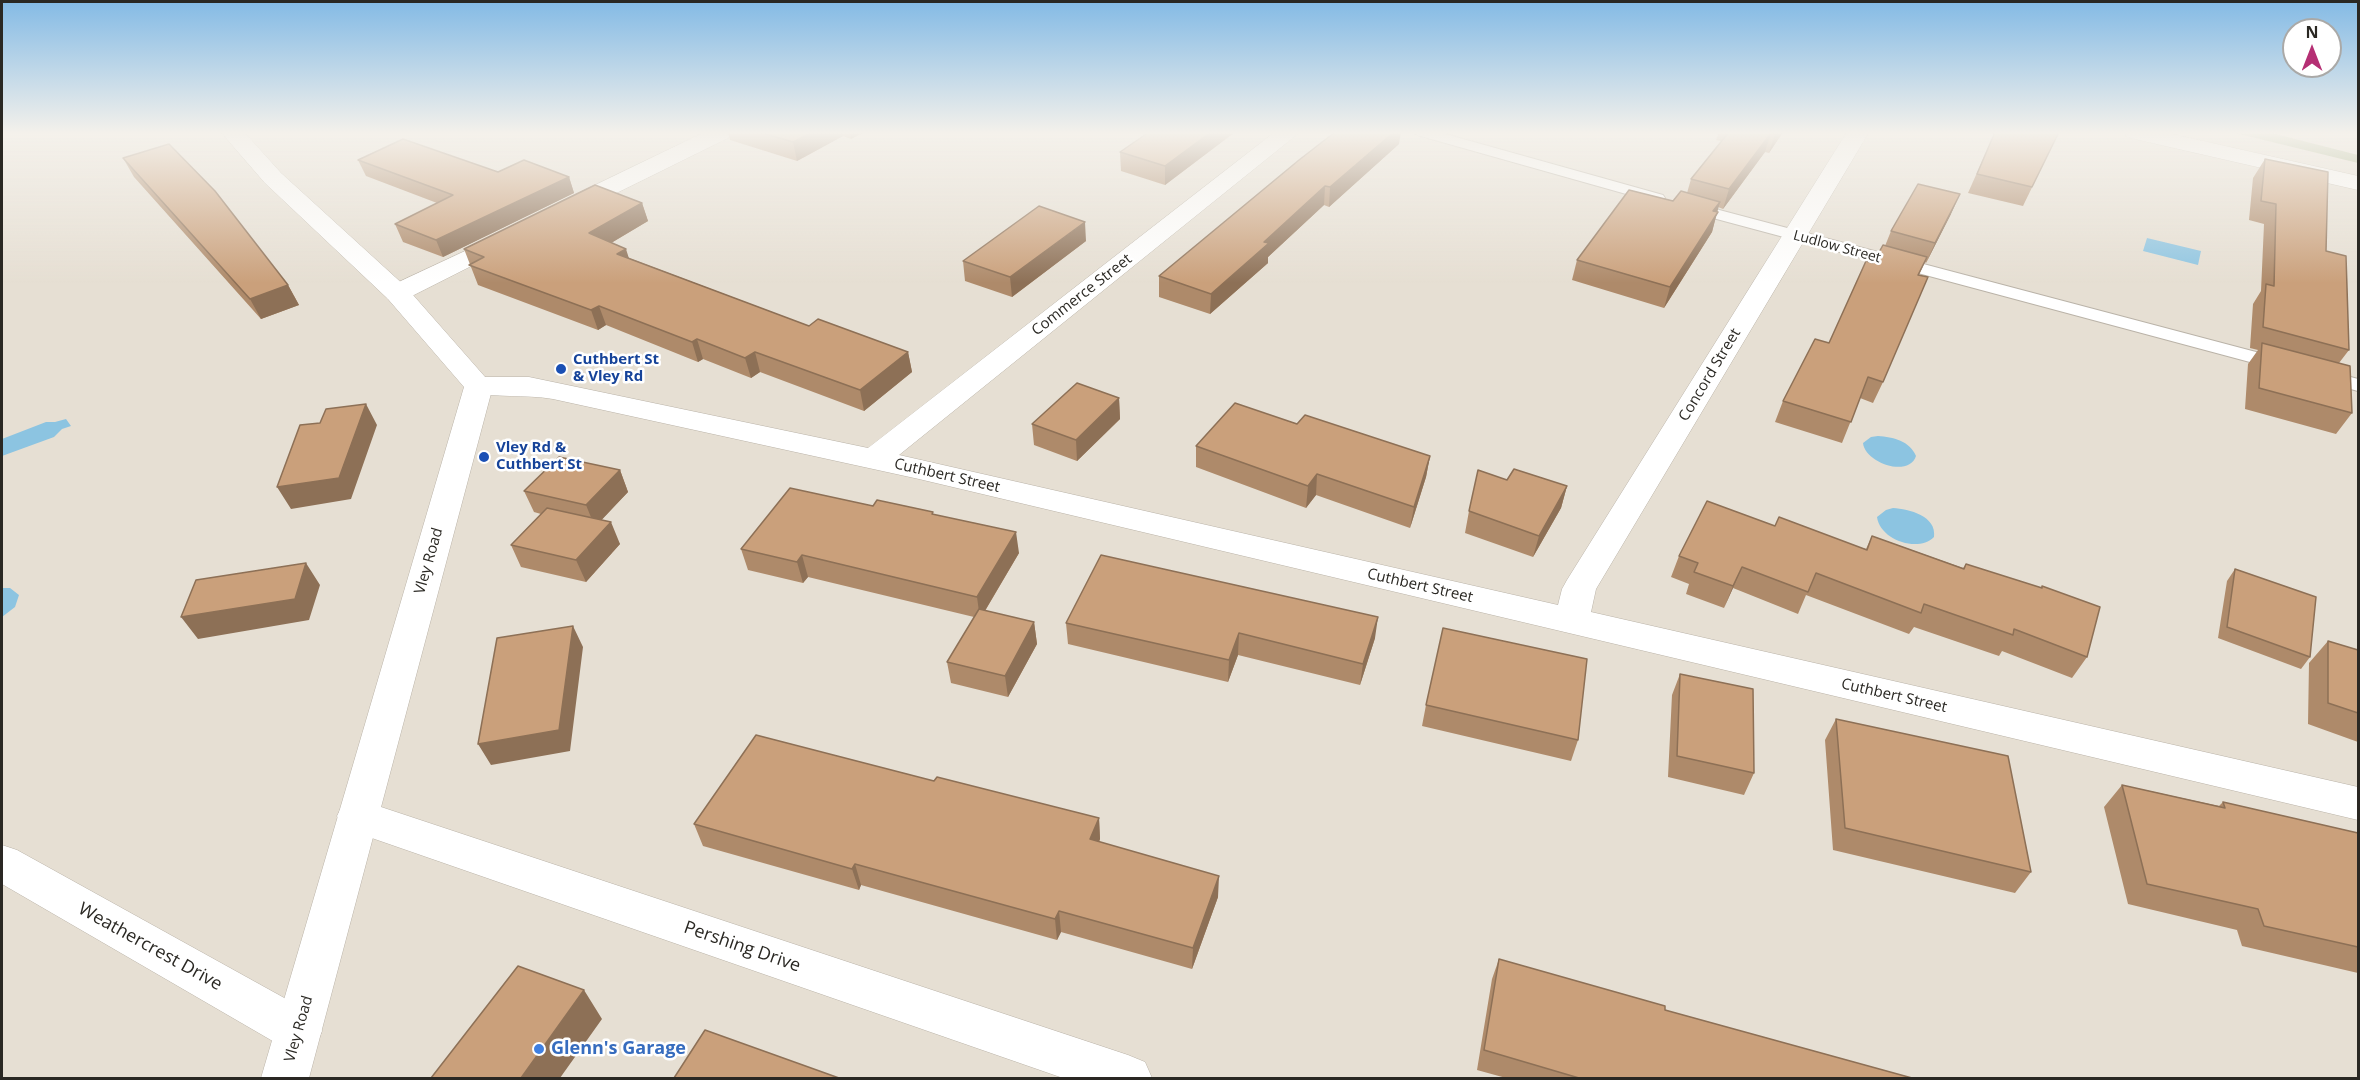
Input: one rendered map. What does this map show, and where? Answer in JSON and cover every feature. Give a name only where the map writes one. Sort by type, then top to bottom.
[{"type":"street","points":[[278,182],[397,293],[479,386]]},
{"type":"street","points":[[397,293],[621,182]]},
{"type":"street","name":"Commerce Street","points":[[874,459],[1225,182]]},
{"type":"street","name":"Concord Street","points":[[1572,622],[1579,589],[1827,182]]},
{"type":"street","name":"Cuthbert Street","points":[[479,386],[529,386],[554,390],[874,459],[2358,804]]},
{"type":"street","name":"Vley Road","points":[[285,1078],[479,386]]},
{"type":"street","name":"Pershing Drive","points":[[357,816],[1128,1078]]},
{"type":"street","name":"Weathercrest Drive","points":[[2,863],[299,1031]]},
{"type":"lane","name":"Ludlow Street","points":[[1603,182],[1795,236],[2358,385]]},
{"type":"water","points":[[2147,238],[2201,251],[2198,265],[2143,251]]},
{"type":"water","points":[[66,419],[71,426],[62,429],[54,437],[2,456],[2,439],[46,422]]},
{"type":"water","points":[[1878,436],[1905,443],[1916,456],[1912,463],[1897,467],[1871,457],[1863,443],[1871,437]]},
{"type":"water","points":[[1893,508],[1914,512],[1927,519],[1934,530],[1934,537],[1919,544],[1901,542],[1892,538],[1880,525],[1877,517]]},
{"type":"water","points":[[2,588],[10,588],[19,595],[15,607],[2,617]]},
{"type":"building","points":[[145,182],[207,182],[215,191],[288,285],[250,299]]},
{"type":"building","points":[[419,182],[558,182],[436,240],[395,224],[453,195]]},
{"type":"building","points":[[1272,182],[1335,182],[1330,187],[1325,186],[1264,242],[1269,243],[1211,294],[1159,276]]},
{"type":"building","points":[[1704,182],[1734,182],[1729,189]]},
{"type":"building","points":[[2013,182],[2034,182],[2032,187]]},
{"type":"building","points":[[2263,182],[2328,182],[2326,251],[2346,256],[2349,350],[2263,327],[2266,284],[2274,286],[2276,204],[2261,201]]},
{"type":"building","points":[[1918,184],[1960,194],[1935,243],[1891,231]]},
{"type":"building","points":[[595,185],[642,203],[589,233],[626,249],[617,254],[809,326],[818,319],[908,352],[860,390],[755,352],[745,358],[697,339],[692,342],[599,306],[591,310],[469,265],[484,257],[464,249]]},
{"type":"building","points":[[1629,190],[1673,201],[1681,191],[1720,202],[1713,211],[1718,212],[1670,287],[1577,260]]},
{"type":"building","points":[[1039,206],[1085,222],[1010,277],[963,261]]},
{"type":"building","points":[[1883,245],[1927,257],[1918,275],[1928,277],[1883,382],[1868,377],[1851,422],[1783,401],[1815,339],[1829,343],[1866,261],[1873,263]]},
{"type":"building","points":[[2262,343],[2350,366],[2352,413],[2259,388]]},
{"type":"building","points":[[1077,383],[1119,398],[1076,440],[1032,424]]},
{"type":"building","points":[[1235,403],[1297,424],[1305,415],[1430,456],[1414,507],[1317,474],[1308,486],[1196,446]]},
{"type":"building","points":[[366,404],[339,478],[277,487],[300,425],[320,423],[326,409]]},
{"type":"building","points":[[559,457],[620,470],[586,505],[524,491]]},
{"type":"building","points":[[1514,469],[1567,486],[1539,536],[1469,511],[1478,470],[1507,480]]},
{"type":"building","points":[[790,488],[873,506],[877,500],[1016,532],[977,597],[802,555],[797,562],[741,549]]},
{"type":"building","points":[[1707,501],[1775,526],[1779,517],[1867,550],[1872,536],[1964,569],[1966,564],[2042,588],[2042,586],[2100,607],[2087,657],[2014,629],[2013,635],[1924,604],[1921,613],[1816,573],[1808,592],[1742,567],[1733,586],[1694,572],[1698,563],[1679,556]]},
{"type":"building","points":[[547,508],[611,522],[576,560],[511,545]]},
{"type":"building","points":[[1101,555],[1378,617],[1363,664],[1239,633],[1229,660],[1066,623]]},
{"type":"building","points":[[306,563],[295,599],[181,617],[196,580]]},
{"type":"building","points":[[2235,569],[2316,597],[2310,657],[2227,627]]},
{"type":"building","points":[[979,609],[1034,622],[1005,676],[947,662]]},
{"type":"building","points":[[573,626],[559,730],[478,744],[497,638]]},
{"type":"building","points":[[1443,628],[1587,659],[1578,740],[1426,705]]},
{"type":"building","points":[[2328,641],[2358,650],[2358,713],[2328,703]]},
{"type":"building","points":[[1680,674],[1753,689],[1754,773],[1677,756]]},
{"type":"building","points":[[1836,719],[2008,756],[2031,872],[1845,828]]},
{"type":"building","points":[[756,735],[934,781],[937,777],[1099,818],[1090,839],[1219,876],[1193,948],[1059,911],[1055,919],[855,864],[852,869],[694,824]]},
{"type":"building","points":[[2122,785],[2225,808],[2223,802],[2358,833],[2358,947],[2264,926],[2258,909],[2147,884]]},
{"type":"building","points":[[1499,959],[1665,1006],[1665,1010],[1912,1078],[1579,1078],[1484,1050]]},
{"type":"building","points":[[518,966],[584,990],[521,1078],[431,1078]]},
{"type":"building","points":[[705,1030],[839,1078],[674,1078]]},
{"type":"place","name":"Cuthbert St & Vley Rd","points":[[561,369]]},
{"type":"place","name":"Vley Rd & Cuthbert St","points":[[484,457]]},
{"type":"place","name":"Glenn's Garage","points":[[539,1049]]}]
